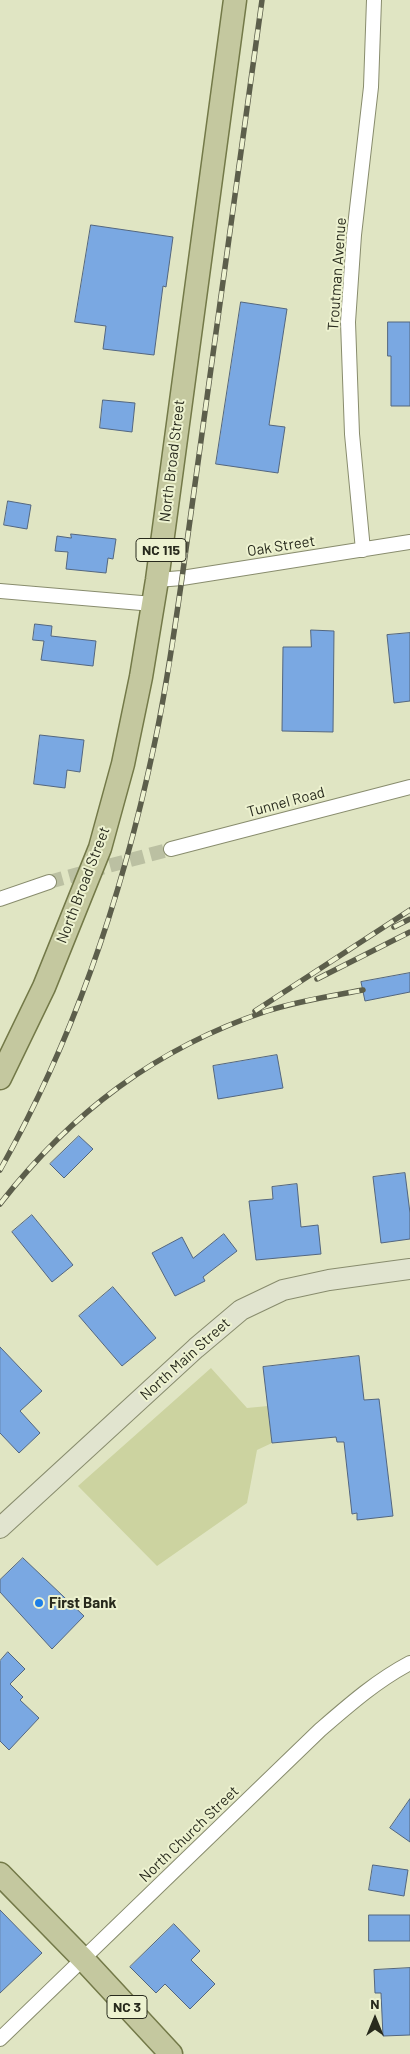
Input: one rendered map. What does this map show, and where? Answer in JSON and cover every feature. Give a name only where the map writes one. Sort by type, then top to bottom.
[{"type":"main road","name":"North Broad Street","points":[[0,1078],[44,987],[100,848],[124,764],[157,580],[235,0]]},
{"type":"main road","name":"North Main Street","points":[[0,1528],[200,1344],[241,1310],[283,1290],[328,1280],[410,1269]]},
{"type":"main road","name":"NC 3","points":[[0,1874],[83,1959],[171,2054]]},
{"type":"street","name":"Troutman Avenue","points":[[363,550],[352,434],[348,322],[354,235],[370,87],[374,0]]},
{"type":"street","name":"Oak Street","points":[[157,580],[182,578],[410,542]]},
{"type":"street","points":[[0,590],[153,604]]},
{"type":"street","name":"Tunnel Road","points":[[171,850],[410,787]]},
{"type":"street","points":[[0,899],[49,882]]},
{"type":"street","name":"North Church Street","points":[[0,2039],[320,1730],[367,1690],[410,1663]]},
{"type":"green space","points":[[211,1368],[247,1408],[268,1406],[272,1443],[257,1450],[247,1503],[157,1566],[78,1486]]},
{"type":"building","points":[[91,225],[173,237],[166,287],[163,286],[154,355],[103,349],[106,326],[75,322]]},
{"type":"building","points":[[241,302],[287,309],[269,425],[285,427],[278,473],[216,464]]},
{"type":"building","points":[[388,322],[410,322],[410,406],[391,406],[391,356],[388,356]]},
{"type":"building","points":[[103,400],[135,403],[132,432],[100,428]]},
{"type":"building","points":[[8,501],[31,505],[27,529],[4,525]]},
{"type":"building","points":[[71,534],[116,539],[113,559],[108,558],[106,573],[66,569],[68,552],[55,551],[57,536],[71,538]]},
{"type":"building","points":[[35,624],[52,626],[51,636],[96,641],[93,666],[41,660],[44,641],[33,640]]},
{"type":"building","points":[[311,630],[334,631],[333,732],[282,731],[283,647],[311,647]]},
{"type":"building","points":[[410,633],[410,701],[394,703],[387,635]]},
{"type":"building","points":[[40,735],[84,740],[80,772],[67,770],[65,788],[34,784]]},
{"type":"building","points":[[410,973],[410,992],[365,1001],[361,982]]},
{"type":"building","points":[[277,1055],[283,1088],[218,1099],[213,1066]]},
{"type":"building","points":[[79,1136],[93,1149],[64,1178],[50,1164]]},
{"type":"building","points":[[405,1173],[410,1213],[410,1239],[381,1243],[373,1177]]},
{"type":"building","points":[[297,1184],[301,1227],[318,1225],[321,1254],[256,1260],[249,1201],[273,1199],[272,1187]]},
{"type":"building","points":[[32,1215],[73,1265],[52,1282],[12,1232]]},
{"type":"building","points":[[224,1234],[237,1251],[203,1277],[205,1281],[175,1296],[152,1253],[182,1237],[193,1258]]},
{"type":"building","points":[[113,1287],[156,1338],[122,1366],[79,1316]]},
{"type":"building","points":[[0,1347],[42,1391],[20,1411],[40,1433],[19,1453],[0,1433]]},
{"type":"building","points":[[359,1356],[364,1400],[379,1399],[393,1516],[357,1520],[357,1513],[352,1514],[344,1442],[337,1442],[336,1437],[272,1443],[263,1367]]},
{"type":"building","points":[[23,1558],[84,1616],[52,1649],[0,1592],[0,1580]]},
{"type":"building","points":[[8,1652],[25,1669],[10,1684],[23,1697],[20,1700],[39,1718],[9,1750],[0,1741],[0,1661]]},
{"type":"building","points":[[410,1799],[410,1842],[390,1828]]},
{"type":"building","points":[[373,1865],[408,1870],[404,1896],[369,1890]]},
{"type":"building","points":[[0,1910],[42,1953],[0,1993]]},
{"type":"building","points":[[369,1915],[410,1915],[410,1941],[369,1941]]},
{"type":"building","points":[[174,1924],[200,1951],[191,1960],[215,1984],[190,2009],[165,1984],[156,1993],[130,1967]]},
{"type":"building","points":[[410,1968],[410,2035],[383,2036],[381,1993],[375,1993],[374,1970]]},
{"type":"tunnel","points":[[49,882],[171,849]]},
{"type":"railway","points":[[0,1170],[27,1120],[73,1017],[111,910],[142,801],[166,683],[179,599],[262,0]]},
{"type":"railway","points":[[255,1011],[410,910]]},
{"type":"railway","points":[[394,927],[410,919]]},
{"type":"railway","points":[[317,979],[410,932]]},
{"type":"railway","points":[[0,1204],[27,1171],[86,1113],[118,1087],[152,1064],[188,1044],[227,1026],[267,1011],[363,990]]},
{"type":"place","name":"First Bank","points":[[39,1603]]}]
